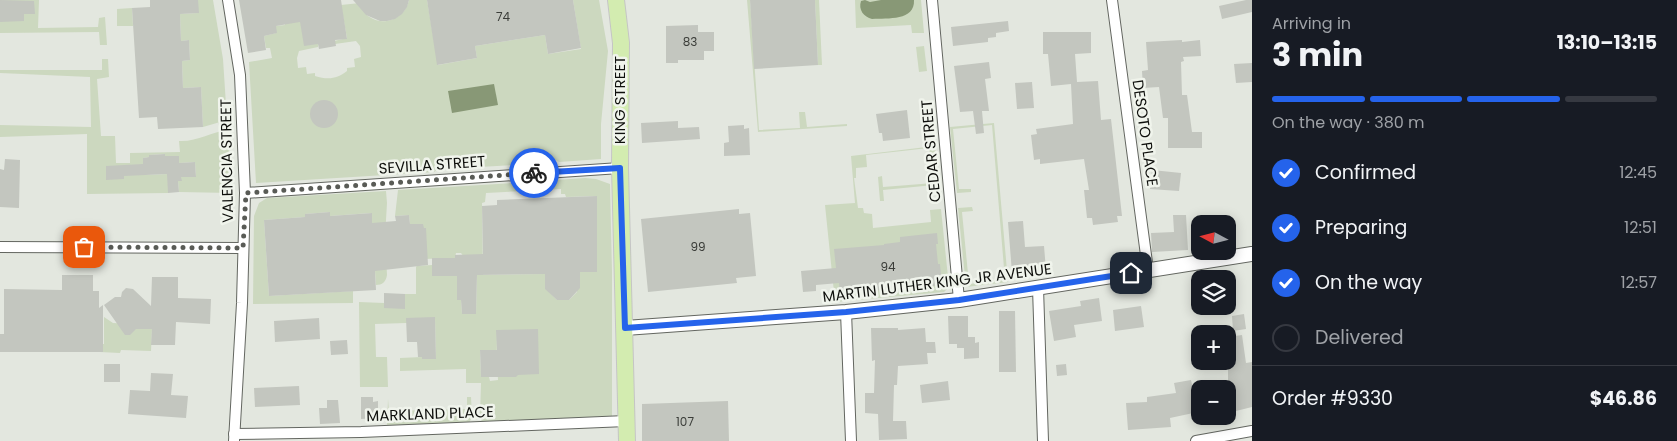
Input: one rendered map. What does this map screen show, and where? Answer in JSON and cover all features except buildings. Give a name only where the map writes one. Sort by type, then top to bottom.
[{"type":"main road","name":"KING STREET","points":[[616,0],[621,43],[620,168],[627,441]]},
{"type":"street","name":"VALENCIA STREET","points":[[228,0],[240,75],[246,193],[234,437]]},
{"type":"street","name":"CEDAR STREET","points":[[932,0],[959,300]]},
{"type":"street","name":"DESOTO PLACE","points":[[1112,0],[1148,270]]},
{"type":"street","name":"SEVILLA STREET","points":[[246,193],[620,168]]},
{"type":"street","points":[[0,247],[243,248]]},
{"type":"street","name":"MARTIN LUTHER KING JR AVENUE","points":[[625,328],[846,312],[959,300],[1252,254]]},
{"type":"street","points":[[1038,288],[1043,441]]},
{"type":"street","points":[[846,312],[851,441]]},
{"type":"street","name":"MARKLAND PLACE","points":[[234,437],[626,421]]},
{"type":"street","points":[[1196,441],[1252,431]]},
{"type":"shaded area","points":[[0,0],[39,0],[38,28],[98,27],[99,18],[105,17],[107,45],[100,45],[99,32],[0,33]]},
{"type":"shaded area","points":[[198,0],[213,0],[223,59],[227,120],[203,127],[201,87],[183,88],[182,61],[190,60],[189,40],[181,41],[180,14],[198,13]]},
{"type":"shaded area","points":[[409,0],[427,0],[438,65],[477,58],[475,46],[545,35],[548,54],[581,49],[573,0],[599,0],[608,51],[601,124],[601,159],[559,162],[551,157],[548,158],[546,163],[445,169],[441,167],[434,172],[256,183],[249,62],[272,58],[270,48],[266,48],[264,36],[276,33],[276,26],[285,25],[282,3],[289,2],[318,44],[318,47],[299,51],[297,58],[298,68],[306,67],[307,74],[315,73],[315,76],[328,78],[340,76],[347,71],[347,68],[355,67],[354,59],[361,57],[360,46],[356,41],[335,44],[334,41],[347,38],[341,5],[360,3],[368,16],[381,21],[387,21],[403,12]]},
{"type":"shaded area","points":[[747,0],[750,0],[759,130],[800,128],[799,112],[805,112],[807,127],[847,124],[847,126],[758,132]]},
{"type":"shaded area","points":[[815,0],[819,0],[822,65],[818,65]]},
{"type":"shaded area","points":[[855,0],[921,0],[924,33],[912,33],[911,25],[856,28]]},
{"type":"shaded area","points":[[914,0],[910,12],[905,15],[893,18],[872,19],[866,17],[861,10],[861,1],[870,2]]},
{"type":"shaded area","points":[[132,8],[133,26],[117,26],[117,9]]},
{"type":"shaded area","points":[[924,46],[927,71],[919,72],[916,47]]},
{"type":"shaded area","points":[[102,59],[108,59],[109,77],[97,79],[101,136],[115,136],[116,163],[130,163],[130,153],[180,152],[179,141],[192,140],[228,130],[232,193],[179,192],[178,181],[181,181],[181,177],[196,176],[195,162],[179,163],[178,156],[165,156],[165,154],[149,155],[149,157],[143,158],[143,175],[169,174],[168,193],[87,194],[87,134],[0,137],[0,125],[91,127],[90,77],[0,73],[0,70],[102,70]]},
{"type":"shaded area","points":[[494,84],[498,105],[452,113],[448,91]]},
{"type":"shaded area","points":[[994,123],[1008,282],[966,287],[958,208],[972,207],[973,211],[962,212],[969,284],[1005,280],[992,125],[953,129],[959,189],[971,189],[971,192],[957,193],[950,127]]},
{"type":"shaded area","points":[[935,146],[936,157],[930,157],[929,148],[866,155],[867,167],[856,168],[856,178],[854,178],[858,208],[863,208],[864,213],[872,214],[873,228],[931,222],[930,210],[941,209],[949,287],[944,292],[835,302],[825,205],[855,203],[851,156]]},
{"type":"shaded area","points":[[933,170],[937,170],[940,195],[936,196],[934,185],[883,190],[884,201],[880,201],[878,177],[882,176],[883,187],[934,183]]},
{"type":"shaded area","points":[[585,178],[596,179],[610,184],[612,416],[482,422],[480,416],[481,383],[466,383],[466,369],[400,371],[400,358],[436,358],[435,318],[406,323],[375,324],[376,357],[387,357],[388,387],[360,387],[359,302],[405,306],[405,294],[416,294],[416,267],[418,264],[418,266],[432,265],[433,276],[457,276],[457,300],[461,300],[462,314],[476,314],[477,274],[461,253],[456,253],[455,258],[424,259],[423,225],[410,224],[409,215],[395,216],[398,190],[513,183],[529,185],[550,184],[556,180]],"holes":[[[561,189],[561,194],[565,194],[566,197],[596,196],[597,272],[580,272],[580,286],[577,286],[577,292],[569,300],[557,300],[549,292],[545,274],[483,275],[482,203],[485,202],[486,193]],[[497,350],[498,380],[490,381],[489,377],[481,377],[480,351]]]},
{"type":"shaded area","points":[[386,191],[385,237],[387,275],[383,283],[376,285],[371,213],[330,216],[330,212],[305,214],[305,217],[264,220],[269,296],[353,291],[353,303],[253,304],[254,216],[259,203],[267,198]]},
{"type":"shaded area","points":[[104,317],[113,323],[135,324],[152,329],[151,351],[121,350],[120,353],[100,352],[100,344],[104,344]]},
{"type":"shaded area","points":[[467,397],[471,397],[472,417],[469,423],[387,426],[388,399],[389,411],[467,409]]},
{"type":"way so far","points":[[84,247],[243,248],[246,193],[534,173]]},
{"type":"route","points":[[534,173],[620,168],[625,328],[846,312],[959,300],[1131,273]]}]
